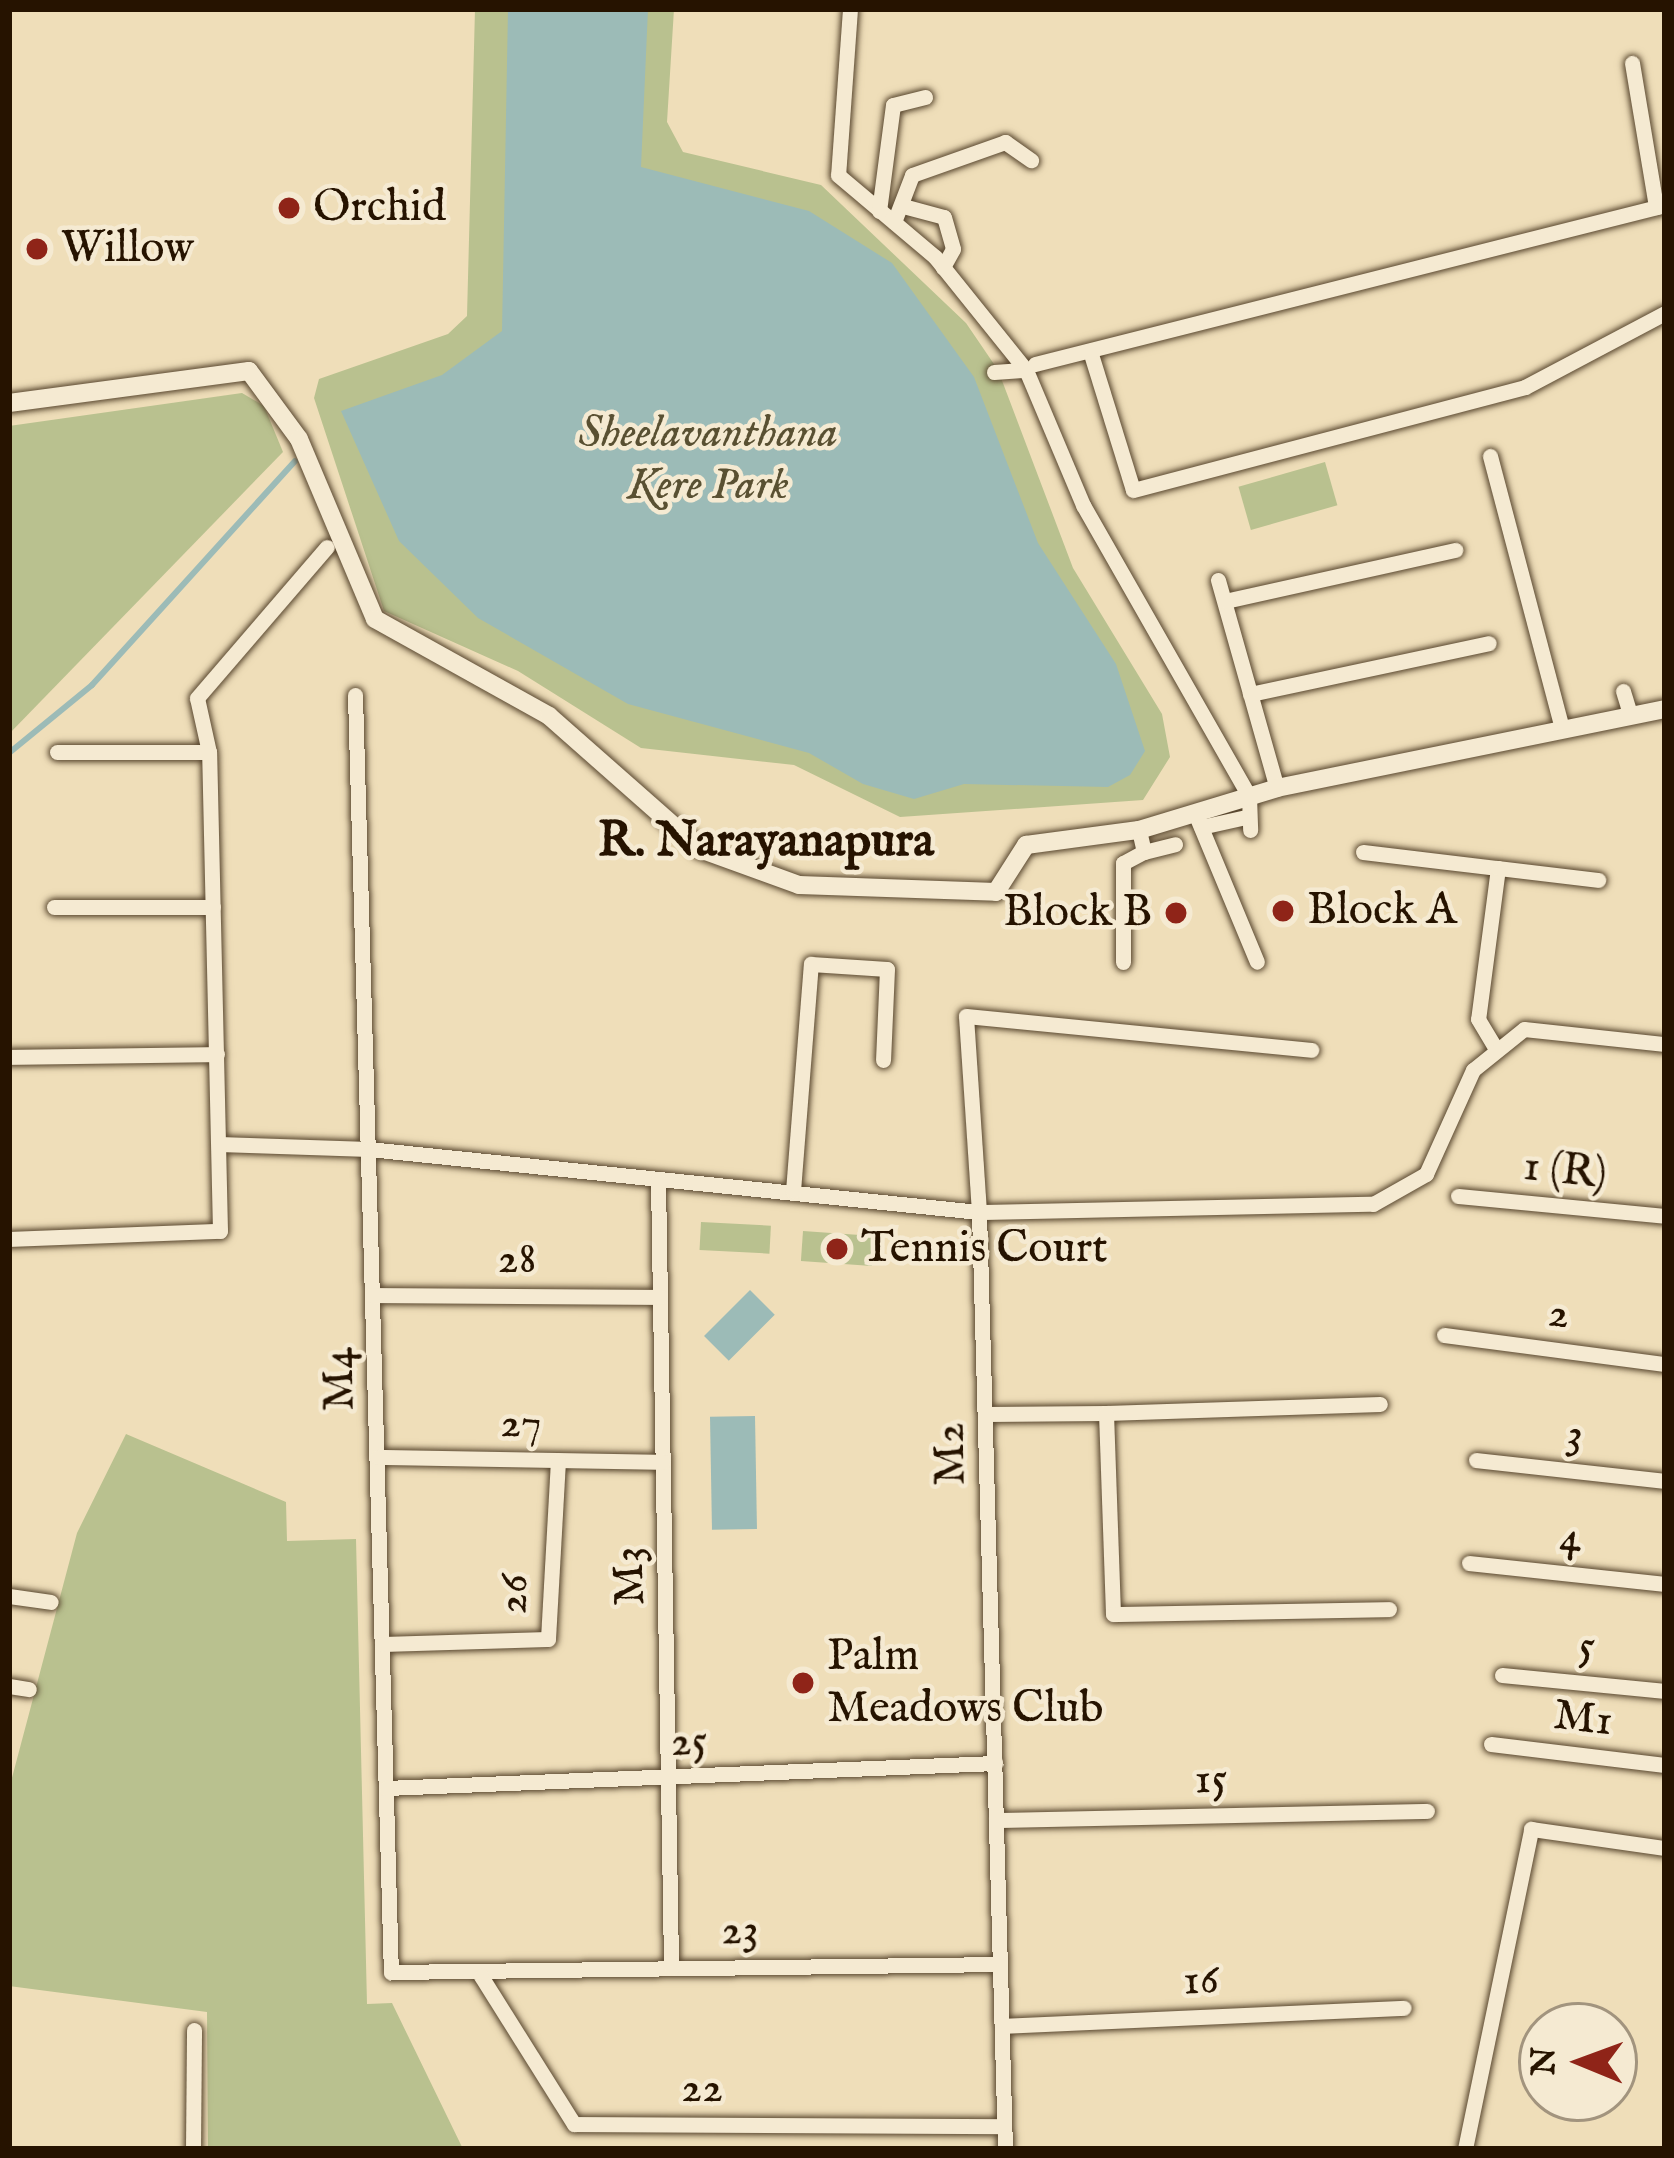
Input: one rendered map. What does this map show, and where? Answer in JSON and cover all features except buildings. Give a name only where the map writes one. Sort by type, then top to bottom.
[{"type":"street","points":[[9,403],[248,371],[298,439],[375,619],[549,716],[700,849],[799,885],[970,895],[996,892],[1026,844],[1139,830],[1170,821],[1248,824],[1249,796],[1083,505],[1031,367],[943,267],[838,175],[850,9]]},
{"type":"street","points":[[994,372],[1031,367],[1661,206],[1632,63]]},
{"type":"street","points":[[879,212],[893,105],[926,97]]},
{"type":"street","points":[[894,222],[912,176],[1004,142],[1030,160]]},
{"type":"street","points":[[903,206],[944,217],[953,249],[943,267]]},
{"type":"street","points":[[1090,350],[1132,490],[1526,387],[1665,313]]},
{"type":"street","points":[[1490,456],[1562,728]]},
{"type":"street","points":[[9,1239],[220,1231],[209,752],[196,698],[327,548]]},
{"type":"street","points":[[1225,601],[1455,550]]},
{"type":"street","points":[[1218,580],[1277,788]]},
{"type":"street","points":[[1250,694],[1489,644]]},
{"type":"street","points":[[1623,691],[1630,714]]},
{"type":"street","name":"M4","points":[[355,695],[391,1972],[481,1976]]},
{"type":"street","points":[[1198,820],[1277,788],[1665,709]]},
{"type":"street","points":[[57,752],[209,752]]},
{"type":"street","points":[[1198,820],[1257,962]]},
{"type":"street","points":[[1123,962],[1123,863],[1144,852],[1175,847],[1170,821]]},
{"type":"street","points":[[1139,830],[1144,852]]},
{"type":"street","points":[[1364,852],[1598,880]]},
{"type":"street","points":[[1494,1046],[1478,1019],[1498,868]]},
{"type":"street","points":[[54,907],[213,907]]},
{"type":"street","points":[[793,1191],[812,964],[887,969],[883,1060]]},
{"type":"street","name":"M2","points":[[1005,2149],[986,1414],[966,1016],[1311,1050]]},
{"type":"street","points":[[219,1144],[370,1149],[979,1212],[1373,1204],[1426,1174],[1494,1046],[1524,1029],[1665,1044]]},
{"type":"street","points":[[9,1057],[217,1054]]},
{"type":"street","name":"M3","points":[[658,1180],[673,1779],[671,1968]]},
{"type":"street","name":"1 (R)","points":[[1458,1196],[1665,1216]]},
{"type":"street","name":"28","points":[[374,1295],[660,1297]]},
{"type":"street","name":"2","points":[[1444,1335],[1665,1364]]},
{"type":"street","points":[[986,1414],[1381,1404]]},
{"type":"street","points":[[1106,1413],[1113,1613],[1390,1610]]},
{"type":"street","name":"27","points":[[378,1457],[663,1462]]},
{"type":"street","name":"26","points":[[382,1644],[548,1639],[558,1460]]},
{"type":"street","name":"3","points":[[1476,1460],[1665,1481]]},
{"type":"street","name":"4","points":[[1469,1563],[1665,1585]]},
{"type":"street","points":[[9,1596],[51,1602]]},
{"type":"street","name":"5","points":[[1502,1675],[1665,1691]]},
{"type":"street","points":[[9,1686],[29,1689]]},
{"type":"street","name":"M1","points":[[1491,1744],[1665,1765]]},
{"type":"street","name":"25","points":[[386,1788],[995,1763]]},
{"type":"street","name":"15","points":[[996,1820],[1427,1811]]},
{"type":"street","points":[[1465,2149],[1532,1829],[1665,1848]]},
{"type":"street","name":"23","points":[[481,1976],[671,1968],[1000,1964]]},
{"type":"street","name":"22","points":[[481,1976],[574,2124],[1004,2126]]},
{"type":"street","name":"16","points":[[1001,2026],[1404,2008]]},
{"type":"street","points":[[193,2149],[194,2030]]},
{"type":"green space","name":"Sheelavanthana Kere Park","points":[[475,9],[674,9],[667,122],[683,152],[821,185],[966,323],[998,370],[1073,568],[1162,714],[1170,757],[1143,800],[900,817],[794,765],[641,748],[518,671],[384,611],[314,398],[319,379],[448,334],[467,316]]},
{"type":"green space","points":[[242,393],[264,406],[283,452],[9,734],[9,426]]},
{"type":"green space","points":[[1325,462],[1337,505],[1251,530],[1238,487]]},
{"type":"green space","name":"Tennis Court","points":[[701,1222],[771,1226],[769,1254],[700,1250]]},
{"type":"green space","name":"Tennis Court","points":[[803,1231],[874,1236],[872,1266],[801,1261]]},
{"type":"green space","points":[[126,1434],[286,1502],[287,1541],[356,1539],[367,2004],[392,2003],[463,2149],[208,2149],[207,2012],[9,1986],[9,1789],[77,1533]]},
{"type":"water","name":"Sheelavanthana Kere Park","points":[[508,9],[648,9],[641,167],[809,211],[892,263],[974,377],[1038,543],[1116,664],[1145,751],[1130,775],[1108,787],[964,784],[914,799],[863,784],[809,753],[628,704],[478,618],[399,541],[341,411],[442,375],[502,331]]},
{"type":"water","points":[[750,1290],[775,1315],[729,1361],[704,1336]]},
{"type":"water","points":[[755,1416],[757,1529],[712,1530],[710,1417]]},
{"type":"waterway","points":[[9,753],[92,685],[295,461]]},
{"type":"place","name":"Orchid","points":[[289,208]]},
{"type":"place","name":"Willow","points":[[37,249]]},
{"type":"place","name":"Block A","points":[[1283,911]]},
{"type":"place","name":"Block B","points":[[1176,913]]},
{"type":"place","name":"Tennis Court","points":[[837,1249]]},
{"type":"place","name":"Palm Meadows Club","points":[[803,1683]]},
{"type":"district","name":"R. Narayanapura","points":[[766,843]]}]
